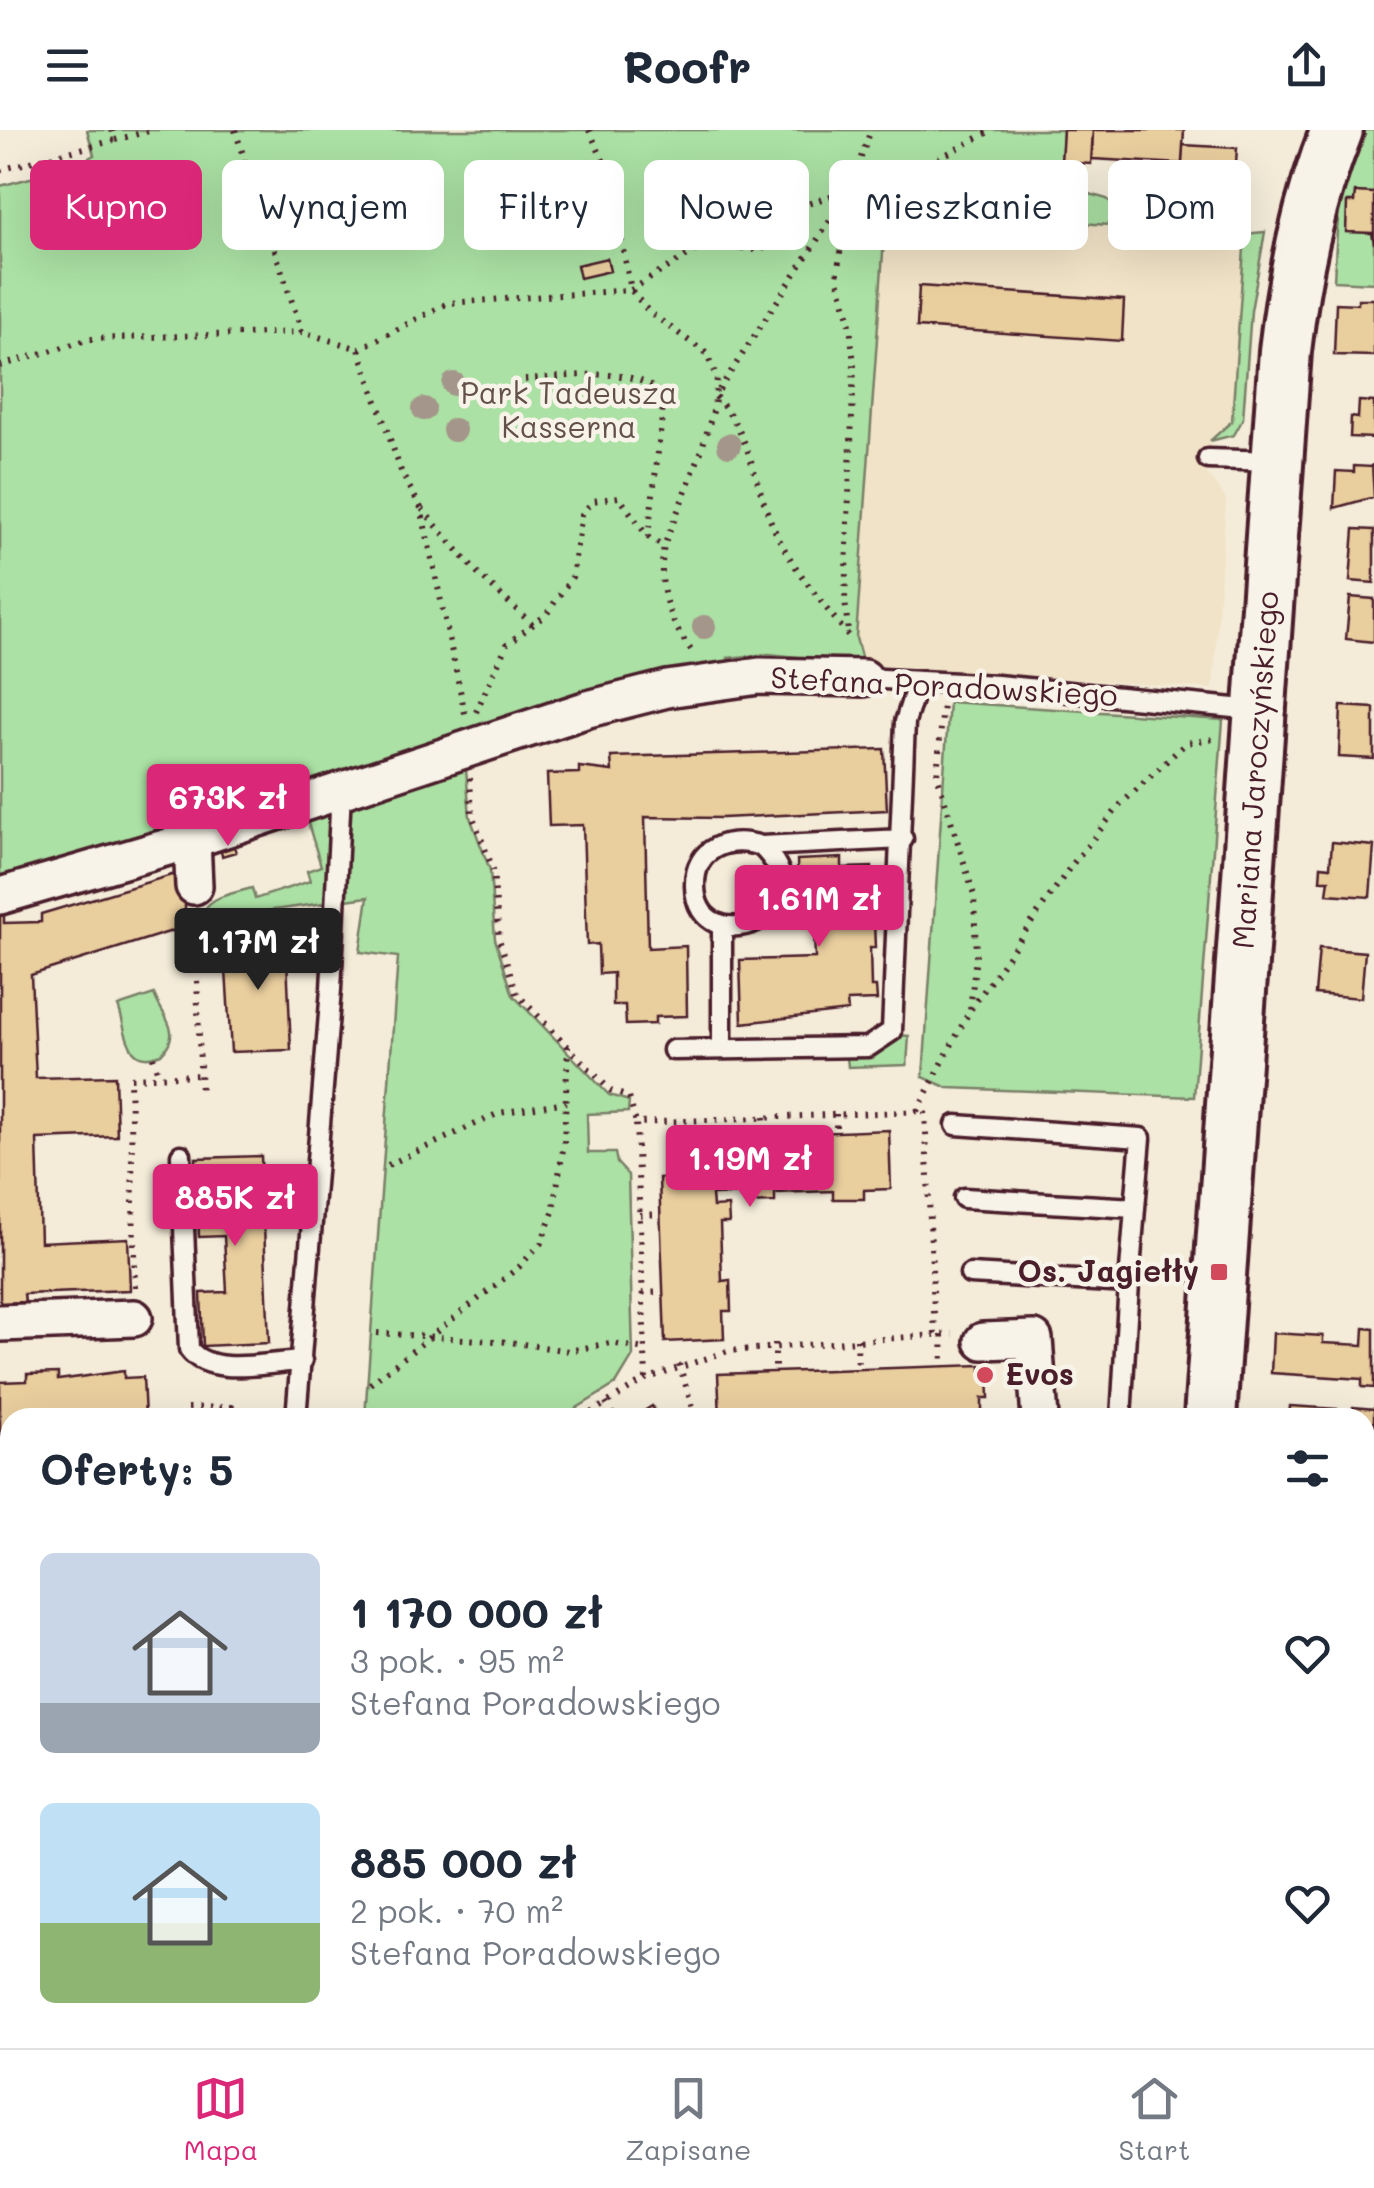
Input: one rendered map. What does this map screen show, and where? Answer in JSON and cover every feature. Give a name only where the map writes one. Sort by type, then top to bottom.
[{"type":"street","name":"Mariana Jaroczyńskiego","points":[[1210,1408],[1244,724],[1277,461],[1296,262],[1317,178],[1337,130]]},
{"type":"street","name":"Stefana Poradowskiego","points":[[0,896],[192,840],[588,709],[759,676],[864,678]]},
{"type":"street","points":[[192,840],[194,886]]},
{"type":"street","points":[[0,1324],[134,1318]]},
{"type":"street","points":[[983,1341],[1034,1339],[1039,1408]]},
{"type":"lane","points":[[1208,459],[1277,461]]},
{"type":"lane","name":"Stefana Poradowskiego","points":[[864,678],[945,682],[1244,724]]},
{"type":"lane","points":[[672,1050],[868,1046],[892,1031],[905,722],[918,681]]},
{"type":"lane","points":[[297,1408],[331,989],[341,792]]},
{"type":"lane","points":[[760,846],[774,859],[781,876],[780,895],[772,912],[758,923],[740,928],[722,926],[705,914],[695,895],[699,865],[721,843],[741,840],[760,846],[902,840]]},
{"type":"lane","points":[[722,926],[722,1050]]},
{"type":"lane","points":[[956,1124],[1141,1138],[1122,1408]]},
{"type":"lane","points":[[181,1156],[188,1350],[195,1358],[212,1365],[302,1361]]},
{"type":"lane","points":[[964,1198],[1135,1208]]},
{"type":"lane","points":[[970,1274],[1129,1283]]},
{"type":"path","points":[[112,130],[115,140]]},
{"type":"path","points":[[0,170],[154,130]]},
{"type":"path","points":[[235,130],[302,332]]},
{"type":"path","points":[[589,130],[608,171],[632,290],[649,312],[706,353],[716,378],[701,452],[664,546],[662,591],[671,620],[718,682]]},
{"type":"path","points":[[860,160],[871,130]]},
{"type":"path","points":[[934,160],[993,130]]},
{"type":"path","points":[[715,396],[829,220]]},
{"type":"path","points":[[0,366],[90,338],[302,332],[358,349],[448,303],[632,290],[697,250]]},
{"type":"path","points":[[841,250],[838,277],[850,317],[854,364],[845,598],[848,636]]},
{"type":"path","points":[[358,349],[402,474],[422,508],[477,574],[533,625]]},
{"type":"path","points":[[525,380],[606,377],[644,379],[656,386],[664,400],[648,537]]},
{"type":"path","points":[[715,396],[743,433],[764,504],[788,555],[848,636],[864,678]]},
{"type":"path","points":[[422,508],[469,728],[507,644],[546,615],[572,577],[582,514],[593,501],[620,497],[648,537],[664,546]]},
{"type":"path","points":[[945,682],[937,775],[974,896],[976,956],[970,1010]]},
{"type":"path","points":[[916,1111],[970,1010],[1071,866],[1121,804],[1186,744],[1244,724]]},
{"type":"path","points":[[473,750],[468,757],[472,816],[493,870],[498,939],[517,994],[611,1091],[629,1096],[636,1123],[646,1379]]},
{"type":"path","points":[[194,886],[201,1096]]},
{"type":"path","points":[[370,1384],[519,1267],[541,1243],[553,1212],[566,1102],[568,1046]]},
{"type":"path","points":[[153,1058],[159,1077]]},
{"type":"path","points":[[134,1318],[130,1078],[200,1075]]},
{"type":"path","points":[[388,1165],[499,1113],[566,1102]]},
{"type":"path","points":[[636,1123],[926,1111],[943,1366]]},
{"type":"path","points":[[836,1114],[836,1132]]},
{"type":"path","points":[[764,1118],[764,1135]]},
{"type":"path","points":[[640,1215],[661,1214]]},
{"type":"path","points":[[642,1293],[663,1292]]},
{"type":"path","points":[[377,1334],[569,1351],[610,1344],[644,1349]]},
{"type":"path","points":[[598,1408],[678,1364],[775,1344],[967,1334],[983,1341]]},
{"type":"path","points":[[857,1339],[858,1370]]},
{"type":"path","points":[[775,1344],[775,1372]]},
{"type":"path","points":[[678,1364],[693,1408]]},
{"type":"path","points":[[606,1403],[609,1408]]},
{"type":"path","points":[[188,1408],[232,1408]]},
{"type":"shaded area","points":[[1088,223],[1108,224],[1108,250],[1244,250],[1232,421],[1210,441],[1207,473],[1226,499],[1213,689],[863,664],[856,639],[883,250],[1088,250]]},
{"type":"green space","name":"Park Tadeusza Kasserna","points":[[87,130],[1063,130],[1061,160],[829,160],[829,250],[883,250],[856,638],[863,664],[769,654],[728,658],[729,672],[376,768],[0,878],[0,186],[30,178],[30,250],[202,250],[202,160],[85,160],[94,155]]},
{"type":"green space","points":[[1361,130],[1374,130],[1374,283],[1334,281],[1343,187],[1365,135]]},
{"type":"green space","points":[[1301,152],[1307,155],[1256,423],[1268,273]]},
{"type":"green space","name":"Park Tadeusza Kasserna","points":[[1088,193],[1108,200],[1108,225],[1088,224]]},
{"type":"green space","points":[[1265,232],[1251,311],[1243,419],[1234,435],[1210,441],[1232,421],[1244,250],[1251,250],[1251,233]]},
{"type":"green space","points":[[949,702],[1223,720],[1194,1097],[948,1088],[923,1077]]},
{"type":"green space","points":[[465,757],[470,817],[490,870],[495,939],[513,995],[609,1095],[629,1101],[628,1112],[587,1114],[588,1153],[615,1153],[617,1163],[628,1175],[633,1356],[616,1384],[577,1408],[366,1408],[398,957],[360,952],[368,897],[202,920],[207,906],[228,894],[252,888],[255,899],[310,881],[307,871],[321,866],[307,820]]},
{"type":"green space","points":[[154,994],[169,1024],[171,1038],[161,1054],[140,1056],[129,1044],[118,1006]]},
{"type":"green space","points":[[898,1035],[909,1036],[907,1065],[848,1067],[847,1057],[875,1054]]},
{"type":"building","points":[[1063,130],[1093,130],[1091,164],[1088,160],[1061,160]]},
{"type":"building","points":[[1093,130],[1184,130],[1182,160],[1092,159]]},
{"type":"building","points":[[1183,145],[1237,148],[1236,160],[1182,160]]},
{"type":"building","points":[[1355,192],[1374,193],[1374,244],[1372,233],[1346,232],[1347,202],[1354,202]]},
{"type":"building","points":[[607,258],[610,271],[580,278],[577,265]]},
{"type":"building","points":[[919,286],[1124,300],[1122,341],[917,327]]},
{"type":"building","points":[[1358,299],[1374,299],[1374,356],[1334,355],[1336,303],[1358,304]]},
{"type":"building","points":[[1359,401],[1374,402],[1374,438],[1350,437],[1351,417],[1358,418]]},
{"type":"building","points":[[1372,464],[1374,497],[1334,508],[1336,471],[1354,472],[1354,466]]},
{"type":"building","points":[[1354,529],[1374,530],[1374,583],[1350,581]]},
{"type":"building","points":[[1350,597],[1374,599],[1374,642],[1346,639]]},
{"type":"building","points":[[1341,706],[1374,708],[1374,759],[1339,757]]},
{"type":"building","points":[[884,749],[887,810],[722,818],[645,817],[648,948],[686,946],[687,1016],[655,1017],[655,1024],[626,1025],[625,1005],[613,1005],[613,973],[599,974],[598,944],[587,945],[583,825],[549,826],[547,774],[579,773],[579,767],[612,771],[611,757]]},
{"type":"building","points":[[1332,842],[1374,846],[1370,897],[1327,894],[1329,880],[1320,880],[1321,866],[1330,867]]},
{"type":"building","points":[[233,843],[236,852],[222,856],[220,846]]},
{"type":"building","points":[[842,858],[842,868],[872,867],[875,948],[870,948],[871,987],[876,987],[877,1000],[847,1001],[848,1011],[742,1023],[740,960],[815,958],[813,905],[799,905],[797,860]]},
{"type":"building","points":[[175,874],[181,893],[185,892],[185,927],[31,975],[36,1078],[115,1076],[117,1136],[37,1139],[40,1242],[128,1238],[130,1290],[24,1294],[25,1302],[0,1303],[0,914],[4,913],[4,923],[41,922],[41,914]]},
{"type":"building","points":[[286,935],[291,1050],[231,1052],[224,937]]},
{"type":"building","points":[[1319,948],[1365,952],[1361,998],[1315,994]]},
{"type":"building","points":[[889,1130],[891,1189],[864,1190],[864,1199],[833,1199],[833,1191],[775,1193],[775,1202],[745,1203],[744,1194],[712,1195],[713,1207],[728,1206],[729,1223],[720,1223],[722,1281],[730,1280],[731,1311],[723,1311],[724,1339],[665,1342],[659,1178],[715,1176],[714,1137]]},
{"type":"building","points":[[261,1156],[269,1343],[203,1346],[201,1293],[227,1292],[224,1236],[199,1237],[196,1158]]},
{"type":"building","points":[[1364,1328],[1374,1329],[1374,1388],[1362,1387],[1362,1379],[1271,1373],[1273,1333],[1323,1336],[1323,1343],[1363,1345]]},
{"type":"building","points":[[981,1365],[981,1371],[988,1371],[989,1398],[982,1398],[982,1408],[720,1408],[718,1374]]},
{"type":"building","points":[[124,1371],[124,1378],[143,1377],[145,1408],[0,1408],[0,1382],[27,1381],[27,1374],[58,1373],[58,1380]]},
{"type":"place","name":"Os. Jagiełły","points":[[1219,1272]]},
{"type":"place","name":"Evos","points":[[985,1375]]}]
